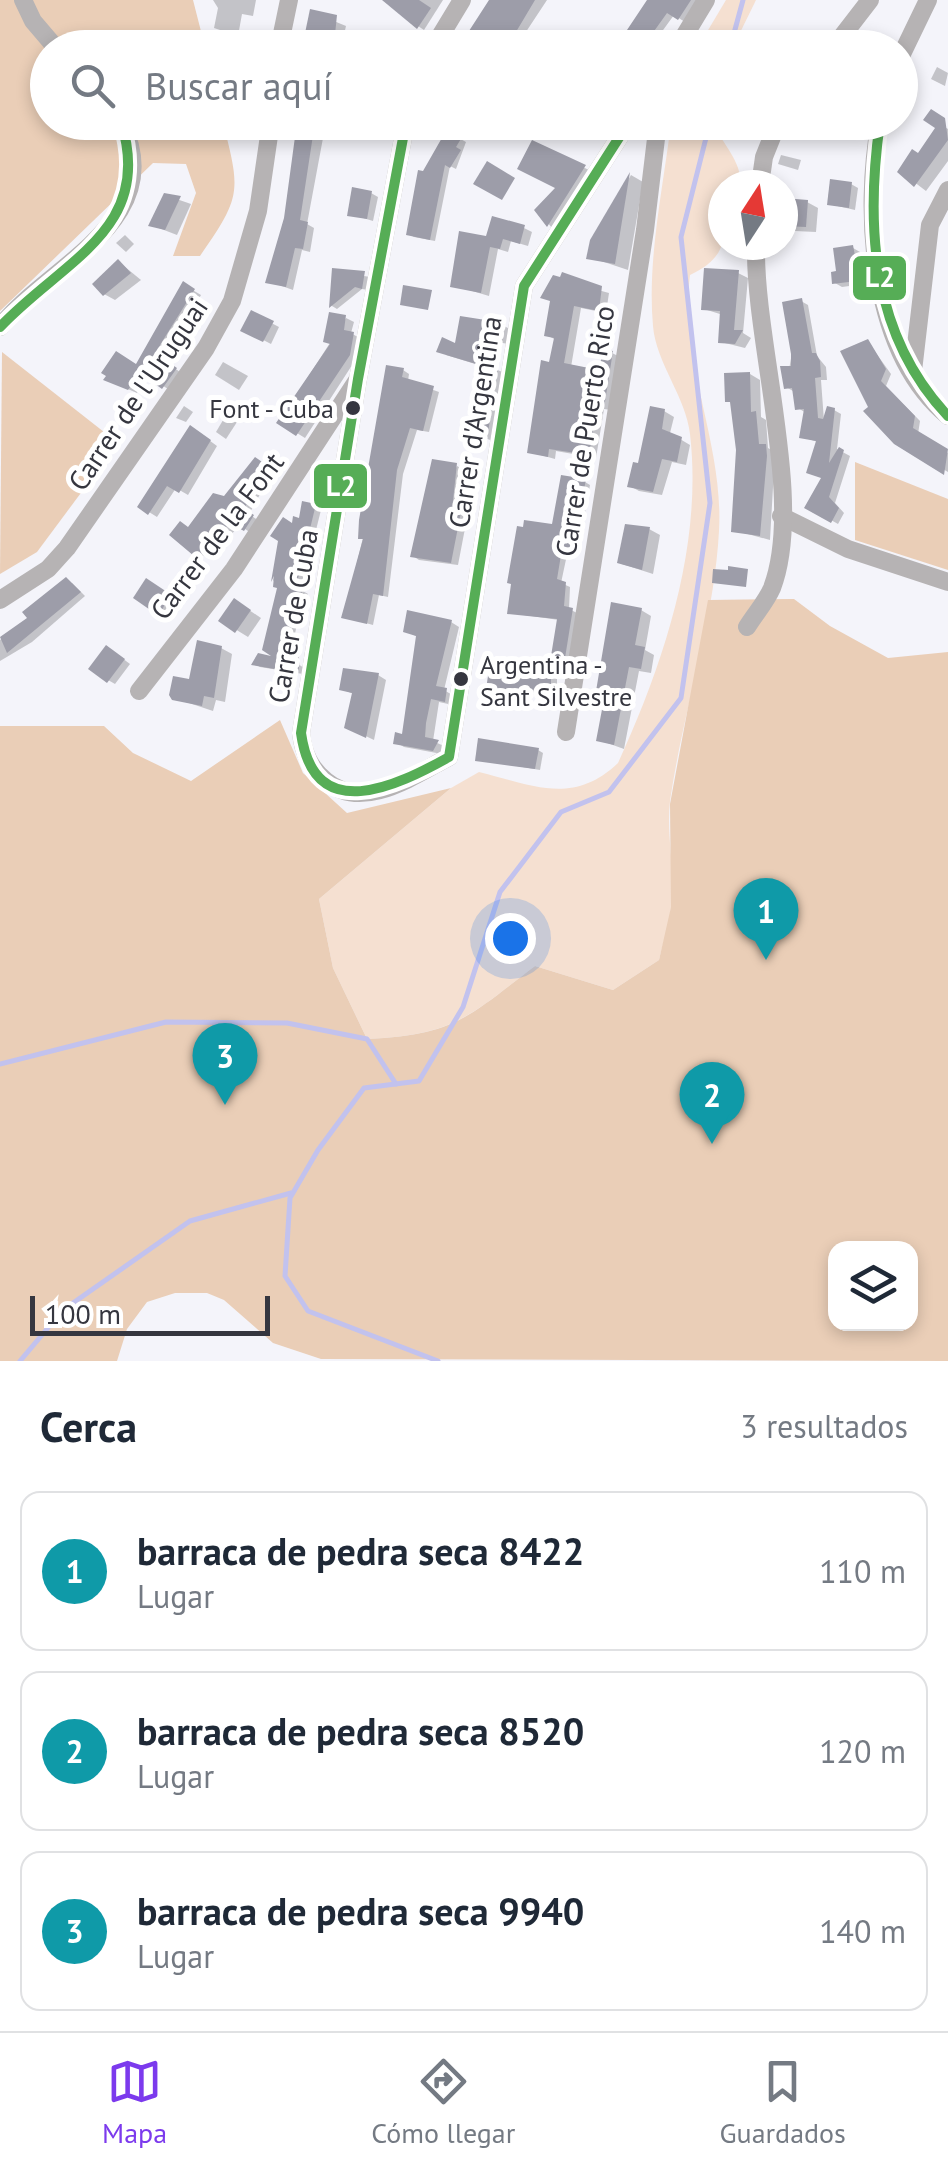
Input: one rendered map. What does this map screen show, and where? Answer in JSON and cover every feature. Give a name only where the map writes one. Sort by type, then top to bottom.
[{"type":"street","points":[[23,0],[41,30]]},
{"type":"street","points":[[283,30],[288,0]]},
{"type":"street","points":[[444,30],[462,0]]},
{"type":"street","points":[[688,30],[706,0]]},
{"type":"street","points":[[847,30],[870,0]]},
{"type":"street","points":[[914,30],[928,0]]},
{"type":"street","points":[[0,327],[21,301],[108,230],[133,180],[134,157],[128,140]]},
{"type":"street","name":"Carrer de l'Uruguai","points":[[0,600],[48,569],[67,548],[206,348],[245,268],[268,140]]},
{"type":"street","name":"Carrer de la Font","points":[[138,691],[234,569],[358,379],[403,140]]},
{"type":"street","name":"Carrer d'Argentina","points":[[449,758],[524,286],[617,140]]},
{"type":"street","name":"Carrer de Puerto Rico","points":[[566,732],[646,230],[656,140]]},
{"type":"street","points":[[762,170],[771,140]]},
{"type":"street","points":[[878,140],[870,201],[872,250],[882,292],[913,371],[948,416]]},
{"type":"street","points":[[913,371],[930,225],[948,190]]},
{"type":"street","points":[[747,627],[771,590],[782,516],[755,285],[756,260]]},
{"type":"street","name":"Carrer de Cuba","points":[[358,379],[302,746],[320,776],[337,790],[353,795],[389,786],[449,758]]},
{"type":"street","points":[[782,516],[848,549],[948,582]]},
{"type":"shaded area","points":[[0,0],[193,0],[201,30],[30,30],[30,140],[227,140],[234,193],[223,220],[200,256],[173,256],[196,193],[186,164],[153,163],[0,311]]},
{"type":"shaded area","points":[[726,0],[756,0],[741,30],[708,30]]},
{"type":"shaded area","points":[[669,140],[723,140],[738,170],[708,170],[708,260],[712,260],[690,275],[688,307],[715,466],[719,531],[705,633],[670,801],[672,895],[659,960],[613,990],[535,966],[475,1010],[441,1028],[367,1039],[333,968],[319,899],[451,788],[479,772],[534,786],[568,788],[585,784],[618,763],[635,725],[676,603],[691,518],[693,476],[687,420],[655,340],[654,250]]},
{"type":"shaded area","points":[[2,352],[118,443],[37,552],[0,574]]},
{"type":"shaded area","points":[[855,462],[948,499],[948,570],[855,540]]},
{"type":"shaded area","points":[[794,599],[830,626],[888,658],[948,652],[948,1361],[321,1359],[273,1343],[224,1300],[207,1293],[175,1293],[147,1302],[127,1329],[117,1361],[0,1361],[0,726],[104,726],[133,753],[191,781],[280,720],[303,773],[347,813],[451,788],[319,899],[333,968],[367,1039],[441,1028],[476,1010],[535,966],[613,990],[659,960],[671,907],[670,804],[708,600]]},
{"type":"building","points":[[382,0],[419,0],[431,8],[417,29]]},
{"type":"building","points":[[489,0],[535,0],[517,30],[470,30]]},
{"type":"building","points":[[647,0],[691,0],[678,20],[667,13],[655,30],[627,30]]},
{"type":"building","points":[[310,9],[337,15],[335,30],[306,30]]},
{"type":"building","points":[[931,109],[945,118],[948,140],[914,187],[897,172],[912,149],[918,153],[935,128],[923,120]]},
{"type":"building","points":[[295,140],[312,140],[300,220],[308,222],[303,249],[295,248],[286,287],[265,283],[284,218]]},
{"type":"building","points":[[441,140],[460,140],[456,147],[461,150],[450,168],[445,165],[430,240],[406,235],[418,170],[423,171]]},
{"type":"building","points":[[532,140],[586,165],[547,227],[534,210],[555,188],[517,169]]},
{"type":"building","points":[[487,161],[515,178],[502,200],[473,184]]},
{"type":"building","points":[[630,172],[615,264],[586,259],[590,240]]},
{"type":"building","points":[[830,179],[852,182],[849,208],[827,205]]},
{"type":"building","points":[[352,187],[372,191],[367,219],[347,216]]},
{"type":"building","points":[[164,193],[181,196],[165,230],[148,226]]},
{"type":"building","points":[[798,199],[808,200],[806,227],[798,227]]},
{"type":"building","points":[[492,216],[525,225],[520,244],[503,239],[500,249],[490,247],[481,293],[450,287],[459,231],[486,236]]},
{"type":"building","points":[[853,245],[857,267],[863,266],[865,280],[832,284],[831,272],[836,271],[833,248]]},
{"type":"building","points":[[118,259],[131,273],[103,296],[92,284]]},
{"type":"building","points":[[332,268],[365,271],[362,289],[355,287],[329,308]]},
{"type":"building","points":[[704,268],[739,270],[734,330],[743,330],[735,344],[718,343],[720,311],[701,310]]},
{"type":"building","points":[[562,272],[602,286],[599,311],[574,306],[564,363],[599,370],[603,349],[613,351],[604,408],[597,407],[589,455],[549,449],[548,457],[527,453],[541,360],[549,362],[554,338],[544,336],[550,301],[540,298],[553,275],[560,277]]},
{"type":"building","points":[[183,281],[195,289],[160,345],[158,355],[177,368],[162,389],[140,373],[128,390],[103,380],[106,376],[101,373],[116,351],[136,364]]},
{"type":"building","points":[[403,285],[432,290],[428,310],[400,305]]},
{"type":"building","points":[[802,298],[812,353],[820,361],[821,377],[815,378],[818,418],[823,419],[827,406],[835,408],[829,463],[839,447],[844,450],[829,497],[839,508],[831,523],[804,508],[821,478],[806,473],[816,441],[799,438],[804,409],[795,410],[792,388],[784,389],[780,366],[791,366],[782,302]]},
{"type":"building","points":[[251,310],[274,321],[263,342],[240,331]]},
{"type":"building","points":[[329,312],[346,315],[344,330],[354,332],[350,355],[296,436],[276,423],[330,344],[323,342]]},
{"type":"building","points":[[460,316],[505,323],[502,341],[489,339],[483,366],[436,352],[442,337],[455,343]]},
{"type":"building","points":[[868,339],[886,369],[881,381],[915,416],[913,428],[948,449],[944,475],[894,444],[863,411],[868,407],[840,351]]},
{"type":"building","points":[[483,363],[498,367],[487,439],[464,434]]},
{"type":"building","points":[[386,365],[404,368],[402,377],[434,386],[423,431],[410,428],[397,470],[383,596],[373,594],[367,624],[341,618],[363,539],[358,539],[359,520]]},
{"type":"building","points":[[750,372],[751,412],[756,411],[759,444],[766,444],[767,456],[760,536],[731,532],[736,450],[730,402],[725,402],[724,373]]},
{"type":"building","points":[[650,406],[665,409],[662,429],[682,437],[677,462],[662,459],[653,492],[627,487],[633,462],[638,463]]},
{"type":"building","points":[[190,425],[211,440],[179,493],[167,486],[148,515],[137,507]]},
{"type":"building","points":[[255,457],[268,466],[244,509],[254,515],[244,531],[231,524],[224,528],[206,557],[197,551],[194,556],[169,535],[180,521],[188,527],[213,493],[224,496]]},
{"type":"building","points":[[432,459],[457,463],[452,510],[461,512],[451,563],[410,557]]},
{"type":"building","points":[[561,475],[586,479],[573,551],[562,549],[557,579],[566,582],[564,606],[573,608],[565,658],[551,656],[557,619],[507,614],[511,584],[507,583],[517,526],[523,527],[524,520],[552,524]]},
{"type":"building","points":[[302,501],[316,504],[296,587],[303,588],[300,602],[295,602],[289,637],[297,638],[293,661],[300,662],[298,673],[251,665],[258,653],[271,656],[262,650],[277,588],[273,587],[274,576],[271,582],[278,541],[270,536],[283,517],[292,523],[293,516],[299,518]]},
{"type":"building","points":[[625,524],[650,527],[642,570],[617,563]]},
{"type":"building","points":[[728,566],[748,569],[746,587],[712,583],[713,569],[728,570]]},
{"type":"building","points":[[66,577],[81,592],[7,653],[0,637],[27,618],[22,612]]},
{"type":"building","points":[[146,578],[170,594],[156,614],[133,598]]},
{"type":"building","points":[[234,598],[251,610],[235,633],[218,621]]},
{"type":"building","points":[[611,602],[642,608],[635,645],[645,647],[641,669],[629,667],[614,745],[596,741],[604,699],[595,697]]},
{"type":"building","points":[[407,610],[452,620],[436,686],[447,688],[445,702],[431,699],[426,723],[425,737],[439,740],[433,751],[393,744],[395,732],[402,734],[416,636],[403,632]]},
{"type":"building","points":[[197,640],[222,646],[214,698],[204,696],[202,706],[172,700],[169,695],[173,676],[189,679]]},
{"type":"building","points":[[106,645],[125,659],[107,683],[88,669]]},
{"type":"building","points":[[490,663],[551,670],[551,700],[510,688],[509,693],[486,689]]},
{"type":"building","points":[[343,668],[379,673],[366,738],[344,728],[352,693],[339,690]]},
{"type":"building","points":[[478,738],[539,748],[535,769],[475,761]]},
{"type":"waterway","points":[[735,30],[743,0]]},
{"type":"waterway","points":[[438,1361],[308,1311],[285,1276],[290,1198],[318,1150],[364,1088],[419,1081],[463,1007],[500,892],[561,812],[609,792],[681,698],[710,503],[681,237],[705,140]]},
{"type":"waterway","points":[[0,1064],[166,1022],[287,1023],[367,1039],[396,1084]]},
{"type":"waterway","points":[[20,1361],[63,1310],[190,1221],[291,1193]]},
{"type":"transit line","name":"L2","points":[[0,327],[75,261],[114,216],[125,190],[128,159],[124,140]]},
{"type":"transit line","name":"L2","points":[[403,140],[358,379],[301,733],[309,762],[322,780],[340,790],[383,787],[449,757],[524,286],[617,140]]},
{"type":"transit line","name":"L2","points":[[878,140],[875,241],[889,316],[923,385],[948,416]]},
{"type":"place","name":"Font - Cuba","points":[[353,408]]},
{"type":"place","name":"Argentina - Sant Silvestre","points":[[461,679]]},
{"type":"place","name":"barraca de pedra seca 8422","points":[[766,960]]},
{"type":"place","name":"barraca de pedra seca 9940","points":[[225,1105]]},
{"type":"place","name":"barraca de pedra seca 8520","points":[[712,1144]]}]
